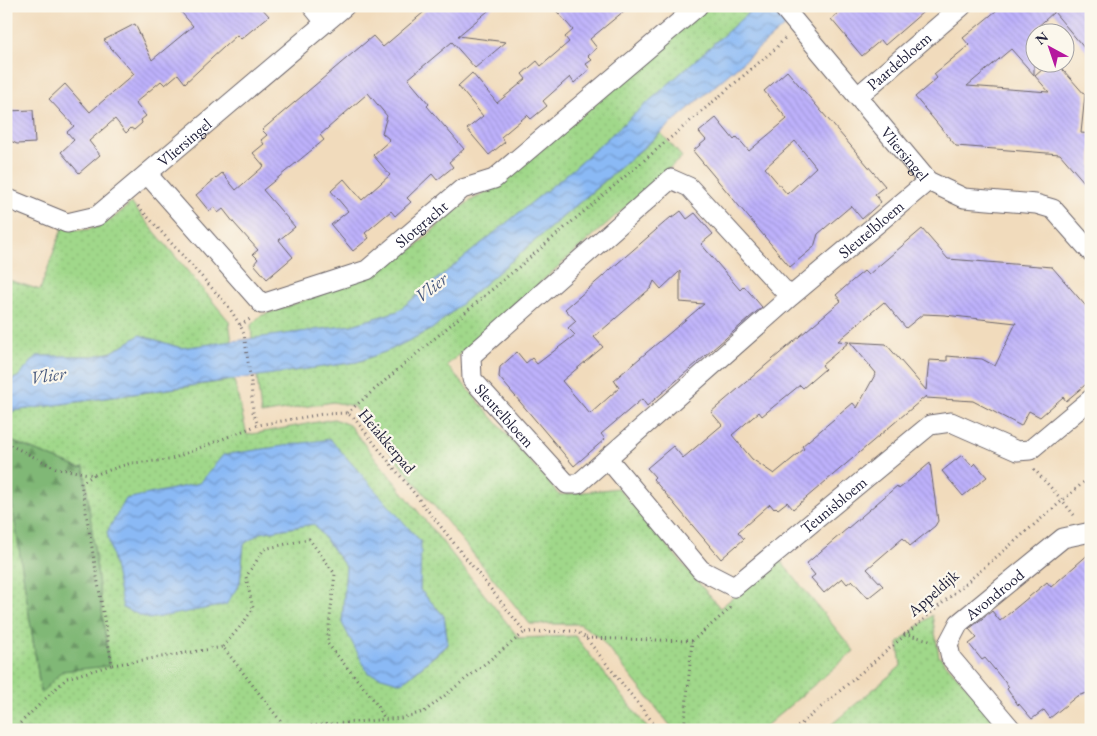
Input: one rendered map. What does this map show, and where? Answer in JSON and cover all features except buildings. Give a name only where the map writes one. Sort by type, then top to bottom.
[{"type":"street","points":[[312,6],[325,22]]},
{"type":"street","name":"Vliersingel","points":[[6,198],[67,223],[97,216],[345,6]]},
{"type":"street","name":"Slotgracht","points":[[147,174],[262,304],[367,270],[462,189],[494,179],[698,6]]},
{"type":"street","name":"Paardebloem","points":[[858,96],[962,6]]},
{"type":"street","name":"Vliersingel","points":[[791,16],[928,181],[964,198],[1036,204],[1052,209],[1091,252]]},
{"type":"street","name":"Sleutelbloem","points":[[790,297],[689,188],[671,180],[471,356],[472,379],[566,484],[578,484],[790,297],[928,181]]},
{"type":"street","points":[[1017,451],[1030,450],[1091,399]]},
{"type":"street","name":"Teunisbloem","points":[[734,587],[930,425],[951,422],[1017,451]]},
{"type":"street","points":[[608,459],[701,570],[734,587]]},
{"type":"street","name":"Avondrood","points":[[948,644],[959,623],[1063,538],[1089,533]]},
{"type":"street","points":[[948,644],[951,658],[1012,730]]},
{"type":"path","points":[[347,413],[775,49],[791,16]]},
{"type":"path","points":[[126,193],[228,306],[244,334],[253,412],[258,425]]},
{"type":"path","name":"Heiakkerpad","points":[[94,475],[131,463],[169,460],[258,425],[323,414],[347,413],[354,418],[525,632]]},
{"type":"path","points":[[6,443],[56,468],[94,475]]},
{"type":"path","points":[[1017,451],[1089,533]]},
{"type":"path","points":[[94,475],[81,483],[112,665]]},
{"type":"path","name":"Appeldijk","points":[[794,730],[1091,476]]},
{"type":"path","points":[[13,730],[67,678],[112,665],[223,646],[244,622],[253,608],[246,577],[264,548],[308,539],[335,574],[327,643],[373,699],[385,719]]},
{"type":"path","points":[[586,638],[692,641],[736,603],[734,587]]},
{"type":"path","points":[[223,646],[286,729],[401,718],[424,712],[525,632],[576,631],[586,638],[659,730]]},
{"type":"path","points":[[904,634],[948,644]]},
{"type":"path","points":[[684,730],[692,641]]},
{"type":"green space","points":[[707,6],[756,6],[573,169],[398,311],[352,325],[252,339],[251,325],[260,316],[320,295],[377,268],[417,246],[448,216],[491,190],[557,137]]},
{"type":"green space","points":[[661,133],[682,157],[447,365],[559,495],[618,488],[720,608],[780,560],[854,651],[761,730],[674,730],[600,638],[580,624],[530,624],[353,406],[333,402],[261,414],[257,376],[357,362],[390,350],[432,329]]},
{"type":"green space","points":[[131,203],[229,321],[232,342],[181,348],[140,335],[112,352],[94,356],[37,356],[18,377],[6,382],[6,279],[40,290],[63,226],[85,230],[100,226]]},
{"type":"green space","points":[[234,380],[247,435],[334,419],[349,425],[519,638],[575,636],[649,730],[6,730],[6,463],[41,692],[62,671],[109,665],[84,467],[79,468],[6,439],[6,412]],"holes":[[[200,483],[420,542],[420,590],[444,616],[448,645],[402,683],[342,623],[346,567],[314,524],[260,533],[244,544],[240,583],[107,533],[126,500]]]},
{"type":"green space","points":[[6,439],[79,468],[84,467],[109,666],[62,671],[41,693],[6,463]]},
{"type":"green space","points":[[932,615],[939,656],[1006,730],[825,730],[901,666],[898,643]]},
{"type":"water","name":"Vlier","points":[[756,6],[808,6],[432,329],[390,350],[357,362],[6,412],[6,382],[18,377],[37,356],[94,356],[112,352],[140,335],[181,348],[352,325],[398,311],[573,169]]},
{"type":"water","points":[[330,439],[421,542],[420,590],[444,616],[448,644],[402,683],[368,673],[342,623],[346,567],[314,524],[260,533],[244,544],[240,583],[226,605],[149,619],[123,608],[107,532],[126,499],[200,483],[223,455]]}]
